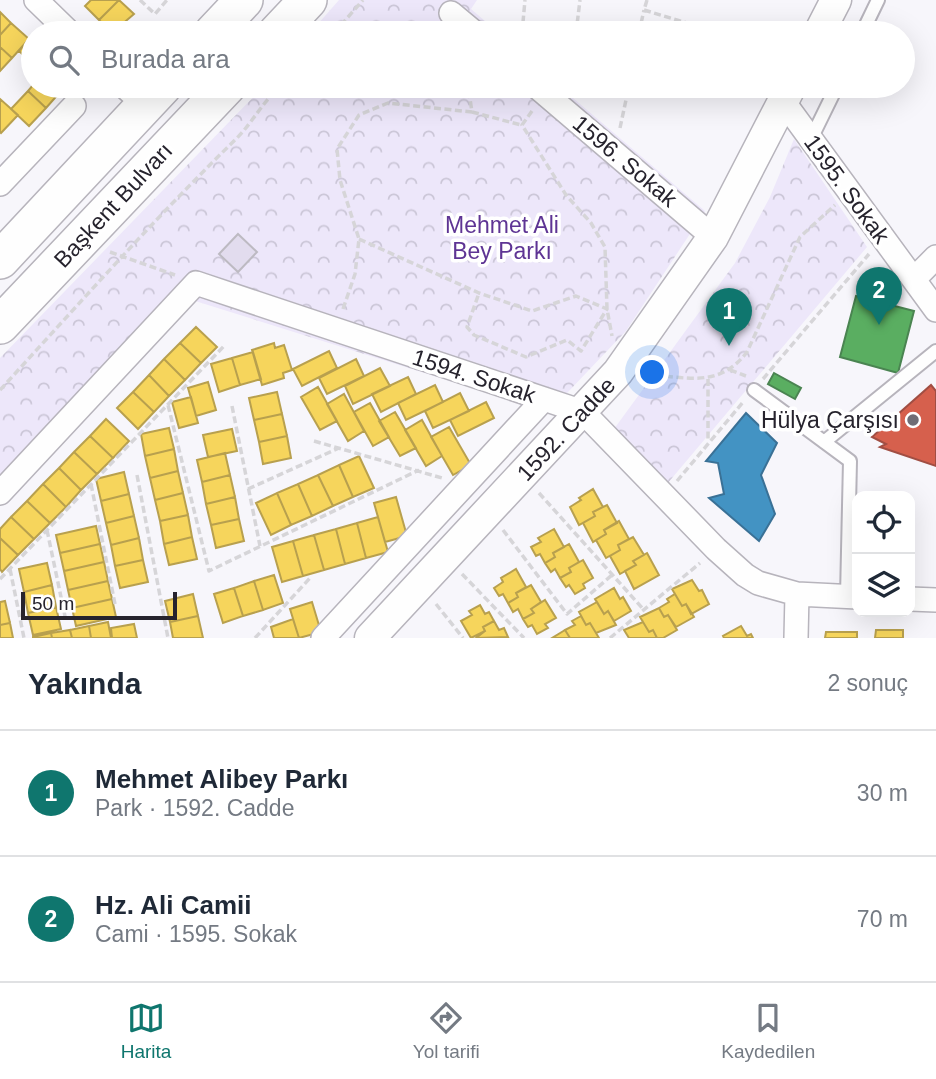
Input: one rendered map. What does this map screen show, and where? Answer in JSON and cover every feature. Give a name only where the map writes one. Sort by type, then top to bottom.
[{"type":"main road","points":[[224,21],[244,0]]},
{"type":"main road","points":[[288,21],[308,0]]},
{"type":"main road","name":"Başkent Bulvarı","points":[[0,260],[139,98]]},
{"type":"main road","name":"Başkent Bulvarı","points":[[0,325],[216,98]]},
{"type":"street","points":[[36,0],[58,21]]},
{"type":"street","points":[[825,21],[836,0]]},
{"type":"street","points":[[451,13],[461,21]]},
{"type":"street","name":"1596. Sokak","points":[[550,98],[713,237]]},
{"type":"street","name":"1592. Cadde","points":[[370,638],[618,372],[713,237],[785,98]]},
{"type":"street","name":"1595. Sokak","points":[[789,98],[811,139],[936,310]]},
{"type":"street","points":[[0,184],[74,106]]},
{"type":"street","points":[[914,279],[936,257]]},
{"type":"street","points":[[0,493],[196,283]]},
{"type":"street","name":"1594. Sokak","points":[[196,283],[583,412],[716,550],[758,583],[797,594],[852,596]]},
{"type":"street","points":[[323,638],[544,399]]},
{"type":"street","points":[[796,638],[797,594]]},
{"type":"street","points":[[915,599],[936,600]]},
{"type":"lane","points":[[868,21],[878,0]]},
{"type":"lane","points":[[811,139],[831,98]]},
{"type":"lane","points":[[824,442],[936,351]]},
{"type":"lane","points":[[754,390],[850,461],[852,596]]},
{"type":"path","points":[[140,0],[155,14],[167,0]]},
{"type":"path","points":[[345,21],[363,0]]},
{"type":"path","points":[[523,21],[525,0]]},
{"type":"path","points":[[577,21],[580,0]]},
{"type":"path","points":[[642,21],[647,0]]},
{"type":"path","points":[[644,10],[679,21]]},
{"type":"path","points":[[0,390],[164,209],[247,127],[268,98]]},
{"type":"path","points":[[470,98],[472,112]]},
{"type":"path","points":[[615,153],[626,98]]},
{"type":"path","points":[[336,330],[355,274],[359,239],[340,180],[337,149],[359,115],[388,103],[472,112],[522,125]]},
{"type":"path","points":[[664,496],[883,238]]},
{"type":"path","points":[[359,239],[479,293],[532,312],[576,296],[607,309],[581,351],[567,340],[526,357],[474,335],[467,327],[479,293]]},
{"type":"path","points":[[79,242],[196,283]]},
{"type":"path","points":[[0,579],[225,345]]},
{"type":"path","points":[[708,379],[708,444]]},
{"type":"path","points":[[167,405],[209,571],[419,470]]},
{"type":"path","points":[[232,406],[260,546]]},
{"type":"path","points":[[314,441],[464,485]]},
{"type":"path","points":[[248,489],[340,448]]},
{"type":"path","points":[[137,475],[168,638]]},
{"type":"path","points":[[523,476],[644,610]]},
{"type":"path","points":[[91,484],[115,604]]},
{"type":"path","points":[[489,511],[567,614],[612,575]]},
{"type":"path","points":[[47,530],[66,621]]},
{"type":"path","points":[[610,638],[716,550]]},
{"type":"path","points":[[446,557],[524,638]]},
{"type":"path","points":[[10,569],[24,638]]},
{"type":"path","points":[[255,638],[310,578]]},
{"type":"path","points":[[421,584],[463,638]]},
{"type":"green space","points":[[339,0],[477,0],[471,9],[485,21],[321,21]]},
{"type":"green space","name":"Mehmet Ali Bey Parkı","points":[[252,98],[573,98],[705,211],[626,331],[549,412],[176,295],[0,482],[0,358]]},
{"type":"green space","points":[[794,139],[867,247],[667,484],[614,429],[735,263],[770,197]]},
{"type":"building: Konut","points":[[91,0],[119,0],[99,20],[85,6]]},
{"type":"building: Konut","points":[[119,0],[134,14],[126,21],[99,20]]},
{"type":"building: Konut","points":[[0,12],[11,23],[0,35]]},
{"type":"building: Konut","points":[[11,23],[21,32],[21,48],[12,58],[0,47],[0,35]]},
{"type":"building: Konut","points":[[0,47],[12,58],[0,71]]},
{"type":"building: Konut","points":[[21,98],[35,98],[46,108],[29,126],[11,109]]},
{"type":"building: Konut","points":[[35,98],[55,98],[46,108]]},
{"type":"building: Konut","points":[[0,99],[18,115],[1,133],[0,132]]},
{"type":"building: Konut","points":[[196,327],[217,347],[201,363],[180,343]]},
{"type":"building: Konut","points":[[180,343],[201,363],[185,380],[164,359]]},
{"type":"building: Konut","points":[[274,343],[275,348],[284,345],[292,370],[283,373],[284,378],[262,385],[252,350]]},
{"type":"building: Konut","points":[[329,351],[337,368],[302,386],[293,369]]},
{"type":"building: Konut","points":[[253,352],[261,379],[240,385],[232,358]]},
{"type":"building: Konut","points":[[232,358],[240,385],[219,392],[211,364]]},
{"type":"building: Konut","points":[[164,359],[185,380],[169,396],[149,375]]},
{"type":"building: Konut","points":[[356,359],[364,376],[327,394],[319,378]]},
{"type":"building: Konut","points":[[380,368],[390,386],[353,404],[345,386]]},
{"type":"building: Konut","points":[[149,375],[169,396],[154,412],[133,392]]},
{"type":"building: Konut","points":[[408,377],[416,394],[381,412],[372,394]]},
{"type":"building: Konut","points":[[208,382],[216,410],[196,416],[188,388]]},
{"type":"building: Konut","points":[[435,385],[443,402],[406,420],[398,403]]},
{"type":"building: Konut","points":[[318,387],[337,421],[320,430],[301,397]]},
{"type":"building: Konut","points":[[133,392],[154,412],[138,429],[117,408]]},
{"type":"building: Konut","points":[[277,392],[282,414],[254,420],[249,398]]},
{"type":"building: Konut","points":[[460,393],[469,411],[433,428],[425,411]]},
{"type":"building: Konut","points":[[344,394],[364,431],[348,441],[327,404]]},
{"type":"building: Konut","points":[[191,397],[198,423],[179,428],[172,402]]},
{"type":"building: Konut","points":[[486,402],[494,418],[458,436],[450,420]]},
{"type":"building: Konut","points":[[370,403],[389,437],[373,446],[354,412]]},
{"type":"building: Konut","points":[[395,412],[416,448],[400,456],[379,421]]},
{"type":"building: Konut","points":[[282,414],[287,436],[259,442],[254,420]]},
{"type":"building: Konut","points":[[106,419],[129,441],[113,458],[90,436]]},
{"type":"building: Konut","points":[[422,420],[442,456],[426,466],[405,430]]},
{"type":"building: Konut","points":[[449,427],[471,465],[453,475],[431,437]]},
{"type":"building: Konut","points":[[169,428],[174,449],[145,456],[141,434]]},
{"type":"building: Konut","points":[[232,429],[237,451],[208,457],[203,435]]},
{"type":"building: Konut","points":[[90,436],[113,458],[97,474],[74,452]]},
{"type":"building: Konut","points":[[287,436],[291,458],[263,464],[259,442]]},
{"type":"building: Konut","points":[[174,449],[178,471],[150,478],[145,456]]},
{"type":"building: Konut","points":[[74,452],[97,474],[81,490],[59,468]]},
{"type":"building: Konut","points":[[225,453],[230,475],[202,482],[197,460]]},
{"type":"building: Konut","points":[[359,456],[374,488],[353,497],[339,465]]},
{"type":"building: Konut","points":[[339,465],[353,497],[333,506],[318,475]]},
{"type":"building: Konut","points":[[59,468],[81,490],[66,507],[43,484]]},
{"type":"building: Konut","points":[[178,471],[183,493],[155,500],[150,478]]},
{"type":"building: Konut","points":[[124,472],[129,494],[101,501],[96,479]]},
{"type":"building: Konut","points":[[230,475],[235,497],[206,504],[202,482]]},
{"type":"building: Konut","points":[[318,475],[333,506],[312,516],[298,484]]},
{"type":"building: Konut","points":[[43,484],[66,507],[50,523],[27,501]]},
{"type":"building: Konut","points":[[298,484],[312,516],[291,525],[277,493]]},
{"type":"building: Konut","points":[[593,489],[603,507],[593,512],[595,516],[579,525],[570,507]]},
{"type":"building: Konut","points":[[183,493],[188,515],[160,521],[155,500]]},
{"type":"building: Konut","points":[[277,493],[291,525],[271,535],[256,503]]},
{"type":"building: Konut","points":[[129,494],[134,516],[106,523],[101,501]]},
{"type":"building: Konut","points":[[235,497],[239,519],[211,525],[206,504]]},
{"type":"building: Konut","points":[[396,497],[407,536],[385,542],[374,503]]},
{"type":"building: Konut","points":[[27,501],[50,523],[34,539],[11,517]]},
{"type":"building: Konut","points":[[607,505],[617,523],[604,530],[606,534],[593,542],[583,523],[595,516],[593,512]]},
{"type":"building: Konut","points":[[188,515],[192,537],[164,544],[160,521]]},
{"type":"building: Konut","points":[[134,516],[139,538],[111,545],[106,523]]},
{"type":"building: Konut","points":[[11,517],[34,539],[18,555],[0,538],[0,529]]},
{"type":"building: Konut","points":[[378,517],[388,552],[366,558],[357,523]]},
{"type":"building: Konut","points":[[239,519],[244,541],[216,548],[211,525]]},
{"type":"building: Konut","points":[[619,521],[629,539],[618,545],[620,550],[606,558],[596,540],[606,534],[604,530]]},
{"type":"building: Konut","points":[[357,523],[366,558],[345,564],[336,529]]},
{"type":"building: Konut","points":[[96,526],[100,544],[60,553],[56,535]]},
{"type":"building: Konut","points":[[336,529],[345,564],[324,570],[314,535]]},
{"type":"building: Konut","points":[[554,529],[564,547],[553,553],[555,557],[545,563],[540,554],[536,556],[531,547],[541,542],[538,538]]},
{"type":"building: Konut","points":[[314,535],[324,570],[303,576],[293,541]]},
{"type":"building: Konut","points":[[192,537],[197,559],[169,565],[164,544]]},
{"type":"building: Konut","points":[[633,537],[644,555],[633,561],[636,565],[620,574],[610,556],[620,550],[618,545]]},
{"type":"building: Konut","points":[[0,538],[18,555],[2,572],[0,569]]},
{"type":"building: Konut","points":[[139,538],[143,560],[115,566],[111,545]]},
{"type":"building: Konut","points":[[293,541],[303,576],[282,582],[272,547]]},
{"type":"building: Konut","points":[[100,544],[104,562],[64,571],[60,553]]},
{"type":"building: Konut","points":[[569,544],[579,562],[569,568],[571,572],[560,578],[555,569],[551,572],[545,563],[555,557],[553,553]]},
{"type":"building: Konut","points":[[647,553],[659,575],[634,589],[625,571],[636,565],[633,561]]},
{"type":"building: Konut","points":[[143,560],[148,582],[120,588],[115,566]]},
{"type":"building: Konut","points":[[583,560],[593,578],[583,584],[585,588],[575,594],[560,578],[571,572],[569,568]]},
{"type":"building: Konut","points":[[104,562],[108,581],[68,590],[64,571]]},
{"type":"building: Konut","points":[[47,563],[52,585],[24,592],[19,569]]},
{"type":"building: Konut","points":[[516,569],[526,587],[516,593],[518,597],[508,603],[503,594],[499,596],[494,588],[503,582],[501,578]]},
{"type":"building: Konut","points":[[274,575],[283,603],[263,610],[254,581]]},
{"type":"building: Konut","points":[[692,580],[699,591],[702,590],[709,604],[691,614],[686,604],[682,606],[672,589]]},
{"type":"building: Konut","points":[[108,581],[112,599],[72,608],[68,590]]},
{"type":"building: Konut","points":[[254,581],[263,610],[243,616],[234,588]]},
{"type":"building: Konut","points":[[52,585],[56,607],[28,613],[24,592]]},
{"type":"building: Konut","points":[[531,585],[541,602],[531,609],[534,613],[523,619],[518,609],[513,612],[508,603],[518,597],[516,593]]},
{"type":"building: Konut","points":[[234,588],[243,616],[223,623],[214,594]]},
{"type":"building: Konut","points":[[614,588],[631,611],[614,621],[608,611],[604,614],[595,599]]},
{"type":"building: Konut","points":[[193,594],[198,616],[170,622],[165,601]]},
{"type":"building: Konut","points":[[675,594],[682,606],[686,604],[694,617],[676,627],[668,615],[664,617],[659,608]]},
{"type":"building: Konut","points":[[112,599],[116,617],[76,626],[72,608]]},
{"type":"building: Konut","points":[[545,600],[556,618],[545,624],[548,628],[537,634],[532,625],[528,627],[523,619],[534,613],[531,609]]},
{"type":"building: Konut","points":[[5,601],[10,623],[0,625],[0,602]]},
{"type":"building: Konut","points":[[312,602],[321,632],[299,638],[290,609]]},
{"type":"building: Konut","points":[[597,602],[604,614],[608,611],[616,625],[596,633],[590,623],[586,625],[579,612]]},
{"type":"building: Konut","points":[[480,605],[485,614],[489,612],[494,621],[483,627],[485,631],[471,638],[461,621],[472,615],[469,611]]},
{"type":"building: Konut","points":[[56,607],[61,629],[33,635],[28,613]]},
{"type":"building: Konut","points":[[659,608],[664,617],[668,615],[677,630],[663,638],[657,638],[653,630],[649,632],[640,617]]},
{"type":"building: Konut","points":[[198,616],[203,638],[173,638],[170,622]]},
{"type":"building: Konut","points":[[581,616],[586,625],[590,623],[599,638],[570,638],[565,630],[575,625],[572,621]]},
{"type":"building: Konut","points":[[293,619],[299,638],[274,638],[271,627]]},
{"type":"building: Konut","points":[[494,621],[499,630],[504,628],[508,637],[476,638],[485,631],[483,627]]},
{"type":"building: Konut","points":[[108,622],[111,638],[91,638],[89,626]]},
{"type":"building: Konut","points":[[643,622],[649,632],[653,630],[657,638],[629,638],[624,630]]},
{"type":"building: Konut","points":[[10,623],[13,638],[0,638],[0,625]]},
{"type":"building: Konut","points":[[134,624],[137,638],[112,638],[111,628]]},
{"type":"building: Konut","points":[[89,626],[91,638],[72,638],[70,630]]},
{"type":"building: Konut","points":[[741,626],[747,636],[751,634],[753,638],[724,638],[723,636]]},
{"type":"building: Konut","points":[[70,630],[72,638],[52,638],[51,633]]},
{"type":"building: Konut","points":[[565,630],[570,638],[552,638]]},
{"type":"building: Konut","points":[[876,630],[903,630],[903,638],[875,638]]},
{"type":"building: Konut","points":[[826,632],[857,632],[857,638],[825,638]]},
{"type":"building: Konut","points":[[51,633],[52,638],[33,638],[33,637]]},
{"type":"building: Ticaret","name":"Hülya Çarşısı","points":[[931,385],[936,391],[936,466],[880,447],[886,444],[872,437]]},
{"type":"building: Okul","points":[[746,413],[777,443],[761,475],[775,514],[759,541],[709,498],[724,494],[718,463],[706,461]]},
{"type":"building: Kamu","points":[[856,296],[914,311],[898,373],[840,357]]},
{"type":"building: Kamu","points":[[774,373],[801,388],[795,399],[768,384]]},
{"type":"building: Diğer","points":[[238,234],[257,252],[238,272],[219,254]]},
{"type":"place","name":"Hz. Ali Camii","points":[[879,325]]},
{"type":"place","name":"Mehmet Alibey Parkı","points":[[729,346]]},
{"type":"place","name":"Hülya Çarşısı","points":[[913,420]]}]
